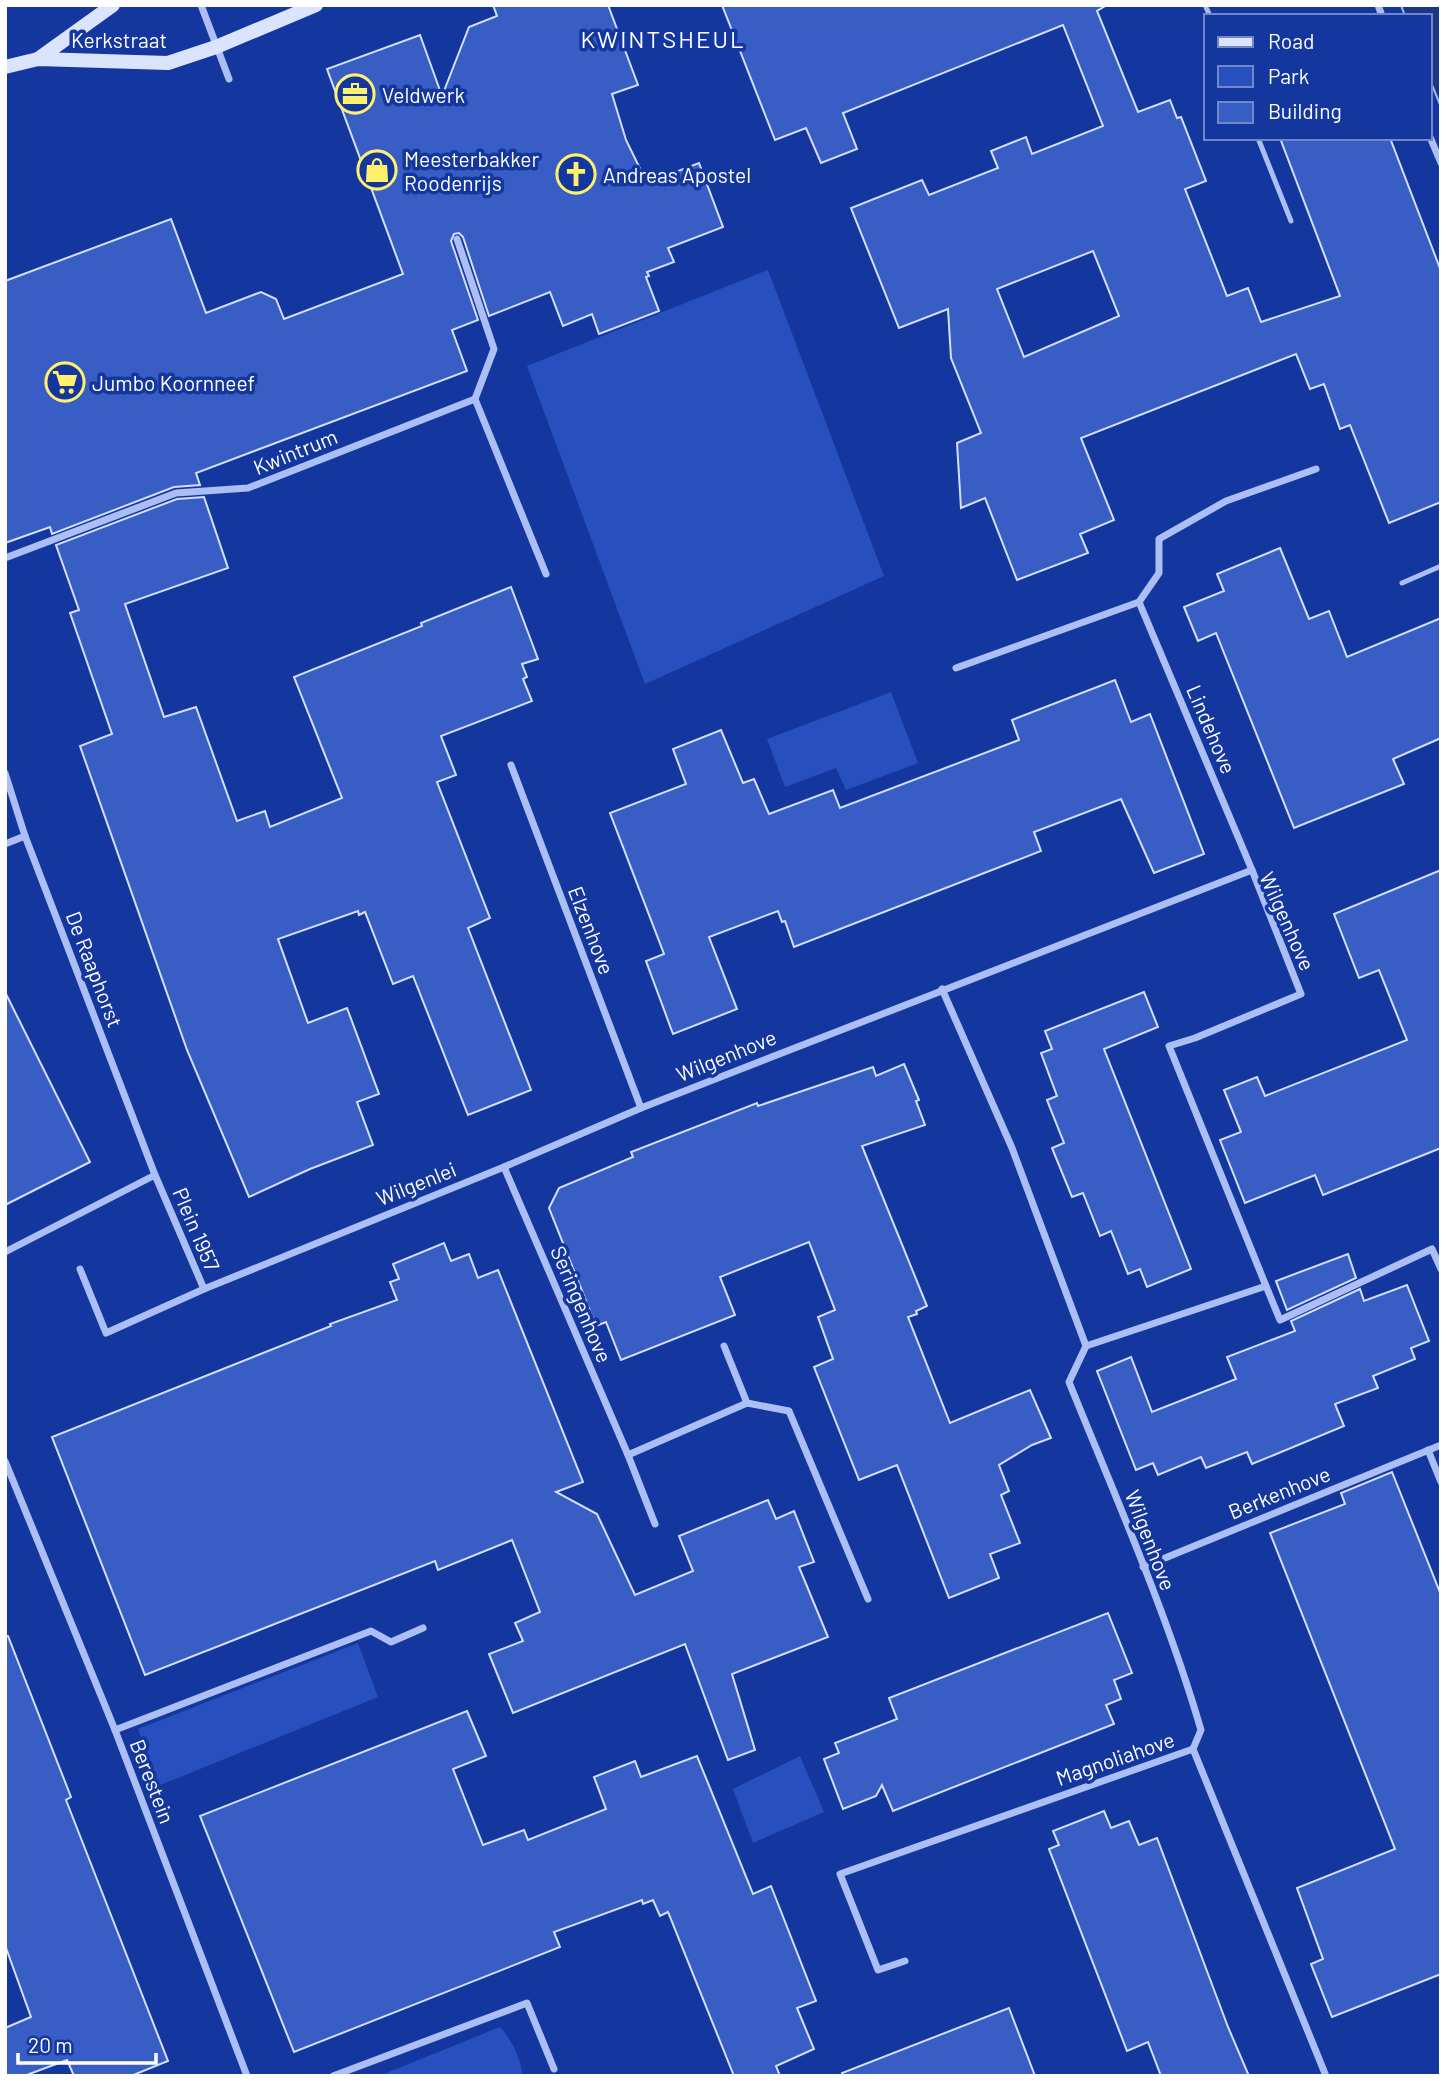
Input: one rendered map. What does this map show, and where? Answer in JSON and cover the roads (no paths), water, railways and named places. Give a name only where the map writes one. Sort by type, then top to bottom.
[{"type":"main road","name":"Kerkstraat","points":[[38,59],[113,5]]},
{"type":"main road","name":"Kerkstraat","points":[[5,67],[38,59],[168,63],[216,47],[316,5]]},
{"type":"street","points":[[201,5],[229,79]]},
{"type":"street","points":[[1431,140],[1441,163]]},
{"type":"street","points":[[457,239],[494,349],[475,399],[546,574]]},
{"type":"street","name":"Kwintrum","points":[[5,558],[176,493],[248,488],[475,399]]},
{"type":"street","points":[[956,668],[1139,602],[1159,573],[1159,539],[1226,501],[1317,468]]},
{"type":"street","name":"Lindehove","points":[[1139,602],[1252,870]]},
{"type":"street","name":"Elzenhove","points":[[511,765],[641,1108]]},
{"type":"street","name":"De Raaphorst","points":[[5,774],[25,836],[155,1175]]},
{"type":"street","points":[[5,844],[25,836]]},
{"type":"street","name":"Wilgenhove","points":[[641,1108],[1252,870],[1301,994],[1169,1046],[1280,1320],[1432,1249],[1441,1269]]},
{"type":"street","points":[[942,989],[1012,1148],[1086,1346],[1266,1286]]},
{"type":"street","name":"Wilgenlei","points":[[204,1289],[641,1108]]},
{"type":"street","name":"Seringenhove","points":[[504,1167],[655,1524]]},
{"type":"street","name":"Plein 1957","points":[[5,1252],[155,1175],[204,1289],[106,1333],[80,1269]]},
{"type":"street","points":[[724,1346],[747,1403]]},
{"type":"street","name":"Wilgenhove","points":[[1086,1346],[1069,1382],[1143,1567],[1193,1702],[1201,1730],[1193,1749]]},
{"type":"street","points":[[628,1455],[747,1403],[789,1411],[868,1599]]},
{"type":"street","name":"Berkenhove","points":[[1143,1567],[1441,1445]]},
{"type":"street","points":[[1428,1450],[1441,1482]]},
{"type":"street","points":[[5,1461],[115,1730]]},
{"type":"street","name":"Berestein","points":[[247,2076],[115,1730],[371,1631],[391,1642],[423,1628]]},
{"type":"street","name":"Magnoliahove","points":[[905,1961],[878,1970],[840,1874],[1193,1749],[1326,2076]]},
{"type":"street","points":[[333,2076],[527,2003],[554,2069]]},
{"type":"lane","points":[[1259,140],[1291,221]]},
{"type":"lane","points":[[1402,583],[1441,566]]},
{"type":"place","name":"Veldwerk","points":[[355,94]]},
{"type":"place","name":"Meesterbakker Roodenrijs","points":[[377,170]]},
{"type":"place","name":"Andreas Apostel","points":[[576,174]]},
{"type":"place","name":"Jumbo Koornneef","points":[[65,382]]},
{"type":"district","name":"KWINTSHEUL","points":[[663,38]]}]
